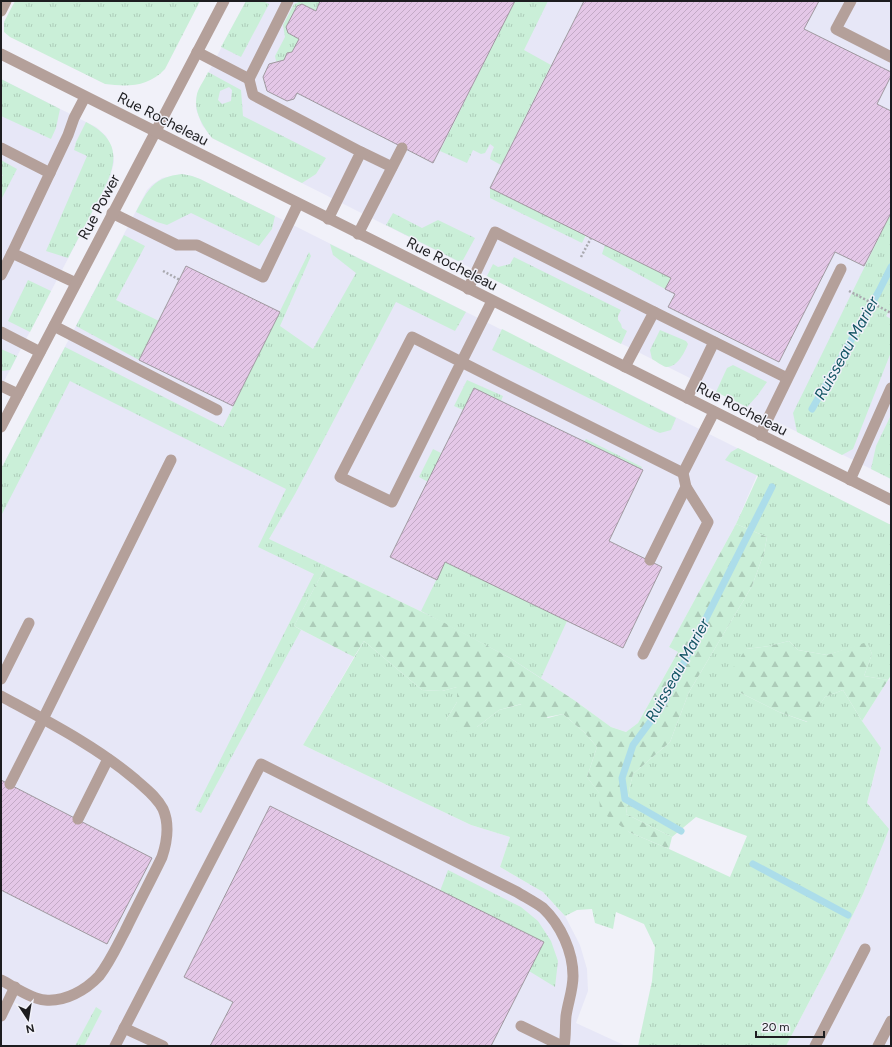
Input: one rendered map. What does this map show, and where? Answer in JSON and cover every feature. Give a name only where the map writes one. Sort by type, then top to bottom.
[{"type":"street","points":[[1,10],[6,1]]},
{"type":"street","name":"Rue Power","points":[[1,427],[154,132],[224,1]]},
{"type":"street","points":[[288,1],[249,78],[253,94],[392,167]]},
{"type":"street","points":[[851,1],[836,29],[891,57]]},
{"type":"street","points":[[197,52],[249,78]]},
{"type":"street","name":"Rue Rocheleau","points":[[1,54],[891,500]]},
{"type":"street","points":[[1,275],[85,97]]},
{"type":"street","points":[[1,148],[50,172]]},
{"type":"street","points":[[358,234],[402,148]]},
{"type":"street","points":[[328,219],[361,152]]},
{"type":"street","points":[[112,213],[176,245],[197,245],[263,277],[298,204]]},
{"type":"street","points":[[468,289],[495,232],[787,378]]},
{"type":"street","points":[[12,253],[76,283]]},
{"type":"street","points":[[760,434],[841,269]]},
{"type":"street","points":[[492,301],[461,362],[392,502],[340,477],[412,337],[461,362],[664,464],[683,473]]},
{"type":"street","points":[[625,367],[654,312]]},
{"type":"street","points":[[54,326],[217,410]]},
{"type":"street","points":[[1,332],[40,352]]},
{"type":"street","points":[[687,398],[714,342]]},
{"type":"street","points":[[1,386],[18,394]]},
{"type":"street","points":[[850,480],[891,388]]},
{"type":"street","points":[[643,654],[708,522],[686,487],[683,473],[714,412]]},
{"type":"street","points":[[10,784],[171,460]]},
{"type":"street","points":[[650,560],[686,487]]},
{"type":"street","points":[[1,679],[29,623]]},
{"type":"street","points":[[1,696],[43,719],[125,771],[155,797],[163,810],[167,824],[166,847],[162,857],[116,947],[98,976],[84,988],[71,996],[56,1000],[36,998],[1,980]]},
{"type":"street","points":[[78,819],[108,759]]},
{"type":"street","points":[[115,1046],[261,764],[510,888],[542,908],[552,918],[567,945],[573,976],[572,992],[566,1019],[563,1046],[521,1026]]},
{"type":"street","points":[[816,1046],[865,950]]},
{"type":"street","points":[[1,1016],[15,987]]},
{"type":"street","points":[[878,1046],[891,1021]]},
{"type":"street","points":[[124,1028],[163,1046]]},
{"type":"path","points":[[163,271],[180,280]]},
{"type":"path","points":[[852,292],[890,313]]},
{"type":"shaded area","points":[[246,1],[891,1],[891,479],[212,138],[202,125],[196,109],[197,94]]},
{"type":"shaded area","points":[[1,79],[96,127],[106,136],[112,148],[114,162],[110,178],[1,387]]},
{"type":"shaded area","points":[[182,174],[200,179],[275,216],[763,461],[736,524],[669,647],[678,652],[638,723],[626,732],[611,727],[574,700],[510,658],[441,621],[326,566],[294,626],[354,657],[303,745],[471,825],[510,837],[500,867],[543,892],[565,916],[580,945],[587,969],[588,991],[576,1023],[626,1046],[1,1046],[1,469],[147,190],[162,178]]},
{"type":"shaded area","points":[[888,680],[891,681],[891,1046],[786,1046],[830,962],[863,894],[888,829],[867,803],[881,749],[862,721]]},
{"type":"green space","points":[[15,1],[200,1],[165,69],[152,79],[145,82],[122,85],[105,84],[10,37],[4,32],[4,22]]},
{"type":"green space","points":[[246,1],[263,1],[269,4],[241,57],[221,47]]},
{"type":"green space","points":[[301,1],[320,1],[316,11],[302,4],[297,6],[286,27],[288,33],[299,39],[292,52],[287,53],[284,60],[276,61],[275,56],[285,37],[283,25],[294,4]]},
{"type":"green space","points":[[515,1],[548,1],[524,50],[551,65],[501,165],[490,159],[494,147],[490,144],[485,153],[481,154],[473,150],[467,163],[440,151]]},
{"type":"green space","points":[[208,72],[241,90],[243,116],[326,158],[316,174],[302,183],[212,138],[199,118],[196,106],[197,94]],"holes":[[[229,87],[232,90],[231,101],[222,104],[218,100],[220,91]]]},
{"type":"green space","points":[[1,79],[60,109],[56,128],[51,139],[1,116]]},
{"type":"green space","points":[[86,122],[99,131],[108,140],[112,150],[113,160],[111,171],[102,194],[68,258],[46,251],[87,156],[74,150],[76,142]]},
{"type":"green space","points":[[1,160],[17,169],[1,200],[1,178],[3,175],[1,174]]},
{"type":"green space","points":[[182,174],[200,179],[275,216],[272,229],[259,246],[191,213],[167,225],[136,212],[148,191],[158,181]]},
{"type":"green space","points":[[490,188],[586,235],[582,243],[490,198]]},
{"type":"green space","points":[[393,213],[422,228],[438,220],[475,238],[463,260],[458,261],[386,225]]},
{"type":"green space","points":[[891,213],[891,308],[886,316],[891,319],[891,352],[853,449],[842,455],[797,432],[793,413]]},
{"type":"green space","points":[[124,235],[145,246],[116,300],[159,321],[139,360],[76,326]]},
{"type":"green space","points":[[330,244],[466,312],[455,331],[396,302],[295,494],[269,539],[326,566],[294,626],[301,630],[201,813],[195,810],[314,574],[258,547],[286,489],[70,381],[1,516],[1,469],[65,347],[223,427],[309,252],[311,256],[280,326],[313,349],[356,273],[333,255]]},
{"type":"green space","points":[[605,245],[671,278],[665,289],[602,254]]},
{"type":"green space","points":[[514,257],[621,310],[618,320],[622,328],[627,331],[621,344],[487,276],[493,264],[498,267],[510,264]]},
{"type":"green space","points":[[28,280],[51,291],[30,332],[8,321]]},
{"type":"green space","points":[[502,329],[676,418],[671,430],[660,433],[655,431],[492,350]]},
{"type":"green space","points":[[660,330],[686,341],[688,344],[680,359],[670,367],[666,367],[652,359],[650,350]]},
{"type":"green space","points":[[1,349],[17,356],[10,370],[1,371]]},
{"type":"green space","points":[[733,365],[767,382],[747,407],[716,392],[727,368]]},
{"type":"green space","points":[[467,380],[503,396],[501,401],[474,388],[463,410],[454,406]]},
{"type":"green space","points":[[891,415],[891,479],[871,469],[876,446]]},
{"type":"green space","points":[[586,439],[642,467],[641,469],[584,442]]},
{"type":"green space","points":[[738,448],[891,525],[891,675],[888,680],[864,676],[872,654],[867,643],[827,655],[798,650],[789,641],[769,646],[746,649],[739,692],[779,712],[807,722],[825,697],[843,690],[881,748],[867,803],[889,829],[863,894],[830,962],[786,1046],[638,1046],[652,981],[655,947],[644,924],[616,912],[613,929],[595,923],[592,909],[577,910],[565,916],[543,892],[500,867],[510,837],[471,825],[303,745],[364,641],[422,690],[442,691],[457,687],[457,702],[446,720],[477,727],[499,710],[522,704],[548,718],[563,714],[585,733],[597,747],[587,777],[629,832],[730,877],[747,836],[696,817],[672,837],[626,814],[633,774],[670,742],[689,692],[752,586],[764,553],[767,537],[736,524],[758,476],[725,460],[731,452]]},
{"type":"green space","points":[[433,449],[441,453],[428,482],[419,477]]},
{"type":"green space","points":[[736,524],[767,537],[764,553],[752,586],[689,692],[670,742],[633,774],[630,786],[626,814],[672,837],[669,849],[629,832],[600,811],[599,793],[587,777],[597,747],[585,733],[563,714],[532,720],[521,704],[499,710],[477,727],[457,732],[446,720],[457,702],[457,687],[442,691],[422,690],[364,641],[354,657],[294,626],[326,566],[441,621],[510,658],[574,700],[611,727],[626,732],[638,723],[678,652],[669,647]]},
{"type":"green space","points":[[445,562],[567,621],[541,678],[510,658],[421,611]]},
{"type":"green space","points":[[789,641],[798,650],[827,655],[867,642],[872,654],[864,676],[888,680],[862,721],[843,690],[825,697],[808,722],[779,712],[739,692],[730,672],[746,649],[769,646]]},
{"type":"green space","points":[[448,870],[521,907],[538,921],[551,941],[558,961],[555,987],[529,971],[543,943],[440,891]]},
{"type":"green space","points":[[96,1007],[102,1011],[84,1046],[75,1046]]},
{"type":"building","points":[[320,1],[515,1],[433,163],[297,93],[294,99],[287,101],[267,91],[263,77],[269,64],[284,60],[287,53],[292,52],[299,39],[288,33],[286,27],[297,6],[302,4],[316,11]]},
{"type":"building","points":[[584,1],[819,1],[804,29],[891,72],[891,76],[877,104],[891,111],[891,213],[864,266],[835,252],[779,362],[668,307],[675,294],[665,289],[671,278],[490,188]]},
{"type":"building","points":[[186,266],[280,312],[233,406],[139,360]]},
{"type":"building","points":[[474,388],[643,470],[609,541],[662,567],[623,648],[445,562],[437,580],[390,557]]},
{"type":"building","points":[[1,780],[152,858],[107,944],[1,890]]},
{"type":"building","points":[[270,806],[544,942],[491,1046],[210,1046],[233,1002],[184,977]]},
{"type":"waterway","name":"Ruisseau Marier","points":[[812,409],[891,267]]},
{"type":"waterway","name":"Ruisseau Marier","points":[[681,831],[625,799],[622,778],[633,745],[662,706],[772,487]]},
{"type":"waterway","name":"Ruisseau Marier","points":[[753,864],[848,915]]}]
